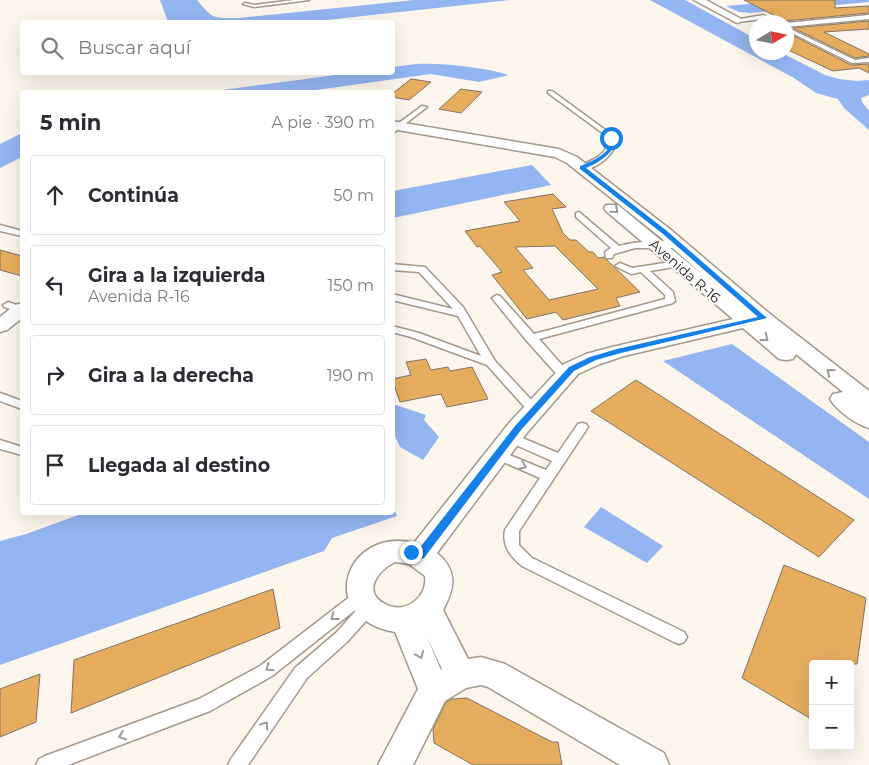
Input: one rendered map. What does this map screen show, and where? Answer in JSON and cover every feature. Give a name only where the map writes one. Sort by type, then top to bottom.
[{"type":"street","points":[[699,0],[738,20]]},
{"type":"street","points":[[395,129],[554,155]]},
{"type":"street","name":"Avenida R-16","points":[[554,155],[582,168],[680,246],[754,320],[869,420]]},
{"type":"street","name":"Avenida R-16","points":[[554,155],[570,172],[677,264],[869,402]]},
{"type":"street","points":[[0,326],[16,307]]},
{"type":"street","points":[[420,555],[504,446],[571,369],[593,359],[754,320]]},
{"type":"street","points":[[392,551],[411,552],[420,555],[431,563],[438,573],[440,586],[437,598],[417,614],[384,618],[364,602],[359,589],[360,580],[368,565],[375,559],[392,551]]},
{"type":"street","points":[[417,614],[447,683]]},
{"type":"street","points":[[395,765],[447,683],[480,671],[494,674],[652,765]]},
{"type":"lane","points":[[245,4],[254,6],[307,0]]},
{"type":"lane","points":[[794,26],[869,17]]},
{"type":"lane","points":[[738,20],[749,19]]},
{"type":"lane","points":[[794,31],[854,62],[869,60]]},
{"type":"lane","points":[[550,92],[606,133],[612,141],[612,146],[605,155],[582,168]]},
{"type":"lane","points":[[395,128],[424,107]]},
{"type":"lane","points":[[579,216],[617,249]]},
{"type":"lane","points":[[0,228],[20,233]]},
{"type":"lane","points":[[609,256],[610,252],[617,249],[654,244],[680,246]]},
{"type":"lane","points":[[620,266],[631,270],[677,264]]},
{"type":"lane","points":[[395,267],[422,269],[462,314],[491,363],[534,410]]},
{"type":"lane","points":[[530,338],[670,302],[670,294],[642,269]]},
{"type":"lane","points":[[395,298],[462,314]]},
{"type":"lane","points":[[497,298],[565,376]]},
{"type":"lane","points":[[395,330],[416,335],[491,363]]},
{"type":"lane","points":[[0,397],[20,404]]},
{"type":"lane","points":[[582,427],[512,530],[510,541],[515,551],[527,562],[679,637]]},
{"type":"lane","points":[[0,444],[20,450]]},
{"type":"lane","points":[[504,446],[560,459]]},
{"type":"lane","points":[[504,446],[548,476]]},
{"type":"lane","points":[[45,765],[204,705],[266,671],[364,602]]},
{"type":"lane","points":[[237,765],[301,673],[342,637],[364,602]]},
{"type":"water","points":[[160,0],[197,0],[207,11],[219,18],[239,18],[414,0],[511,0],[326,20],[167,20]]},
{"type":"water","points":[[650,0],[685,0],[749,35],[749,54]]},
{"type":"water","points":[[793,0],[869,0],[869,2],[750,13],[739,12],[726,6]]},
{"type":"water","points":[[794,59],[825,75],[839,79],[869,80],[869,95],[861,98],[869,111],[869,130],[844,108],[838,99],[816,93],[794,78],[761,60]]},
{"type":"water","points":[[440,64],[463,66],[509,75],[479,82],[431,74],[316,90],[222,90],[336,75],[395,75],[395,67]]},
{"type":"water","points":[[20,134],[20,158],[0,168],[0,144]]},
{"type":"water","points":[[532,165],[551,185],[395,218],[395,191]]},
{"type":"water","points":[[732,344],[869,442],[869,499],[663,361]]},
{"type":"water","points":[[395,405],[426,415],[424,420],[439,437],[423,460],[400,447],[395,436]]},
{"type":"water","points":[[601,507],[663,546],[647,563],[584,527]]},
{"type":"water","points":[[395,510],[397,516],[332,538],[324,551],[0,665],[0,541],[26,534],[78,515],[395,515]]},
{"type":"building","points":[[744,0],[835,0],[835,8],[869,6],[869,13],[794,20],[794,15],[773,15]]},
{"type":"building","points":[[869,21],[869,29],[824,32],[869,54],[869,56],[855,58],[794,28]]},
{"type":"building","points":[[794,36],[851,65],[869,64],[869,73],[859,68],[833,71],[794,53]]},
{"type":"building","points":[[411,79],[431,82],[409,100],[395,98],[395,92]]},
{"type":"building","points":[[461,89],[482,92],[461,113],[439,109]]},
{"type":"building","points":[[553,194],[566,207],[552,209],[563,233],[570,240],[576,240],[589,252],[593,252],[598,258],[604,257],[640,292],[616,298],[620,306],[563,320],[556,312],[527,319],[492,275],[502,272],[480,246],[477,247],[465,231],[520,221],[504,202]],"holes":[[[555,246],[598,289],[549,300],[523,270],[533,268],[515,247]]]},
{"type":"building","points":[[0,250],[20,255],[20,275],[0,270]]},
{"type":"building","points":[[426,359],[431,370],[448,367],[450,371],[472,367],[488,399],[447,407],[441,394],[400,402],[395,388],[395,378],[411,375],[406,362]]},
{"type":"building","points":[[636,380],[854,520],[819,557],[591,411]]},
{"type":"building","points":[[784,565],[866,598],[857,664],[854,664],[854,660],[809,660],[809,718],[742,678]]},
{"type":"building","points":[[273,589],[280,628],[71,713],[74,660]]},
{"type":"building","points":[[40,674],[36,722],[0,737],[0,689]]},
{"type":"building","points":[[467,698],[552,742],[558,742],[562,765],[473,765],[434,743],[433,729],[446,702],[452,699]]},
{"type":"route","points":[[411,552],[420,555],[518,428],[571,369],[593,359],[619,351],[764,318],[665,233],[582,168],[608,152],[612,146],[611,138]]}]
